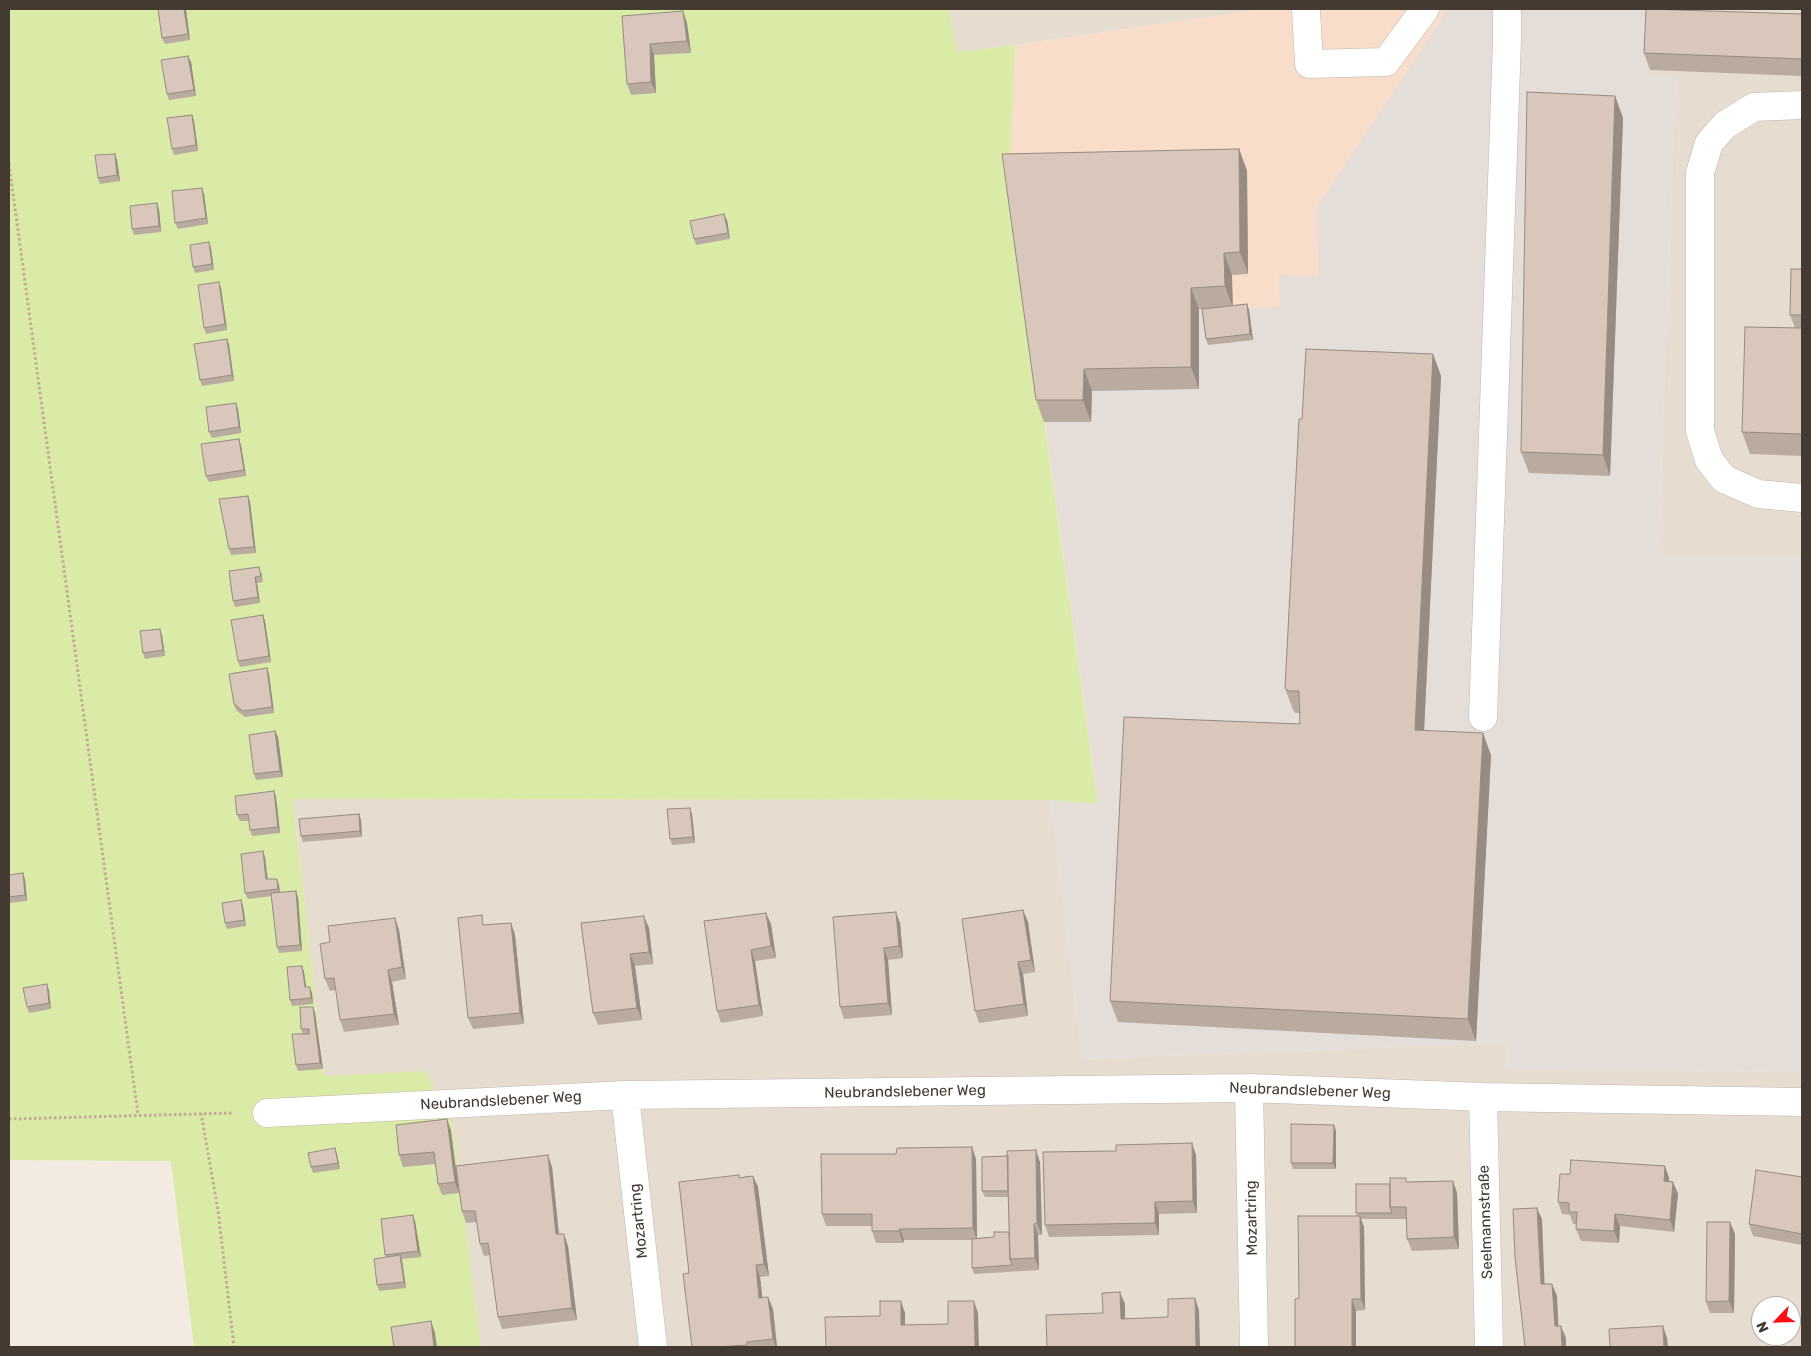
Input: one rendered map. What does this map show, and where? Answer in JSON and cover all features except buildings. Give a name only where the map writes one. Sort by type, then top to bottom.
[{"type":"street","points":[[1306,9],[1309,64],[1386,62],[1425,9]]},
{"type":"street","points":[[1483,717],[1508,40],[1506,9]]},
{"type":"street","points":[[1802,105],[1754,107],[1725,125],[1708,143],[1700,173],[1700,431],[1708,460],[1724,479],[1758,494],[1802,498]]},
{"type":"street","name":"Neubrandslebener Weg","points":[[267,1113],[625,1095],[1249,1088],[1483,1097],[1802,1102]]},
{"type":"street","name":"Mozartring","points":[[1249,1088],[1254,1347]]},
{"type":"street","name":"Mozartring","points":[[625,1095],[653,1347]]},
{"type":"street","name":"Seelmannstraße","points":[[1483,1097],[1490,1347]]},
{"type":"path","points":[[9,164],[138,1115]]},
{"type":"path","points":[[201,1113],[218,1210],[234,1347]]},
{"type":"path","points":[[9,1119],[201,1113],[267,1113]]},
{"type":"shaded area","points":[[949,9],[1250,9],[1250,11],[957,52]]},
{"type":"shaded area","points":[[1250,9],[1448,9],[1317,206],[1318,277],[1280,307],[1199,309],[1010,176],[1015,45],[1250,11]]},
{"type":"shaded area","points":[[1448,9],[1648,9],[1646,75],[1676,76],[1658,556],[1802,556],[1802,1072],[1506,1070],[1508,1043],[1082,1059],[1051,800],[1098,803],[1029,308],[1199,309],[1280,307],[1279,275],[1318,277],[1317,206]]},
{"type":"shaded area","points":[[1648,9],[1802,9],[1802,556],[1658,556],[1676,77],[1646,75]]},
{"type":"shaded area","points":[[293,799],[1051,800],[1082,1059],[1508,1043],[1506,1070],[1802,1072],[1802,1347],[481,1347],[453,1125],[324,1076]]},
{"type":"green space","points":[[9,9],[949,9],[957,52],[1015,45],[1010,176],[1098,804],[1051,800],[293,799],[324,1076],[425,1071],[453,1125],[481,1347],[194,1347],[171,1161],[9,1160]]}]
